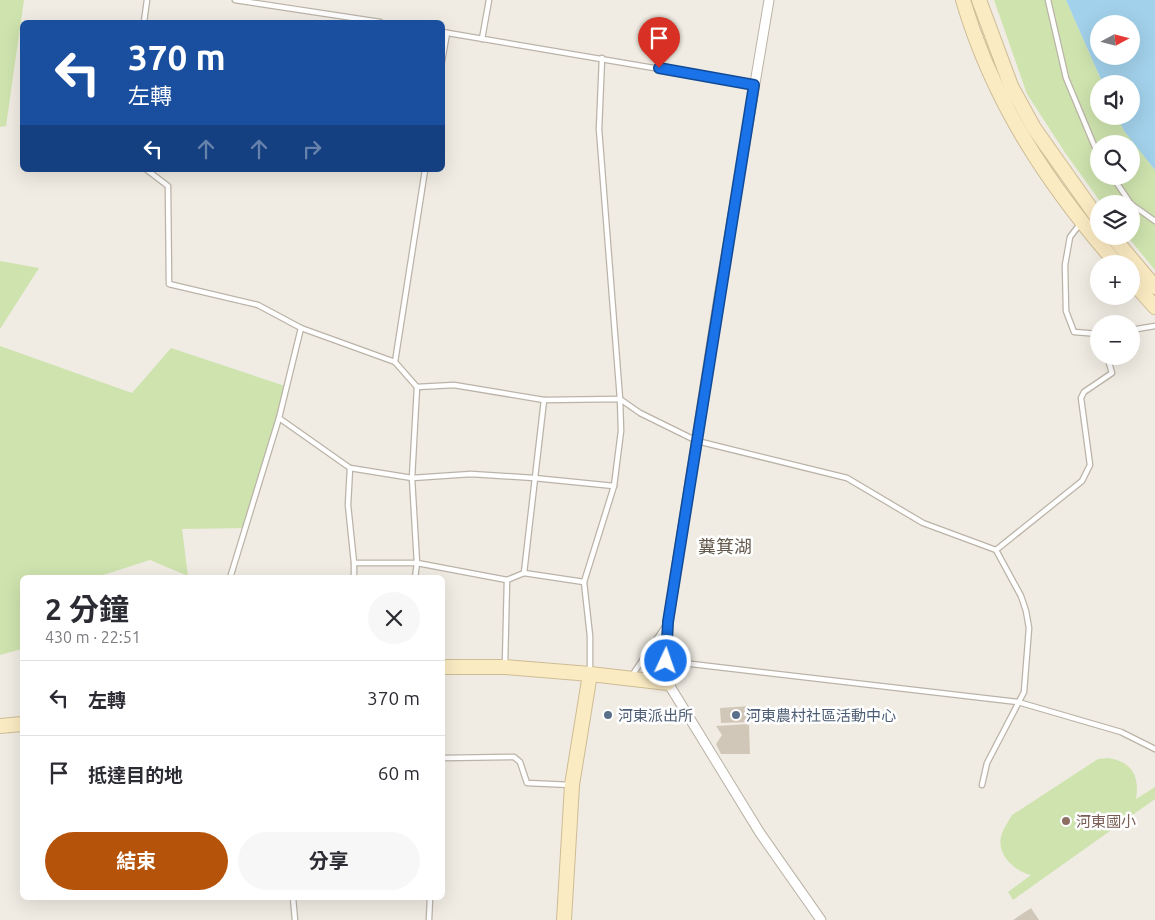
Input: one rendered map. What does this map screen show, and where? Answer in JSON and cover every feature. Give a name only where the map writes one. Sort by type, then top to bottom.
[{"type":"main road","points":[[963,0],[999,94],[1026,143],[1081,223],[1109,255]]},
{"type":"main road","points":[[979,0],[1012,86],[1034,128],[1090,207]]},
{"type":"main road","points":[[1120,245],[1155,286]]},
{"type":"main road","points":[[1140,290],[1155,306]]},
{"type":"main road","points":[[445,667],[505,667],[668,683]]},
{"type":"main road","points":[[564,920],[572,785],[590,674]]},
{"type":"main road","points":[[0,726],[20,724]]},
{"type":"street","points":[[769,0],[696,441],[668,622],[666,661],[668,683],[760,833],[821,920]]},
{"type":"lane","points":[[144,20],[147,0]]},
{"type":"lane","points":[[236,0],[367,20]]},
{"type":"lane","points":[[482,39],[488,0]]},
{"type":"lane","points":[[1048,0],[1066,78],[1090,135]]},
{"type":"lane","points":[[445,33],[754,85]]},
{"type":"lane","points":[[590,674],[590,636],[584,582],[614,486],[621,430],[599,129],[602,58]]},
{"type":"lane","points":[[150,172],[168,186],[169,284],[258,305],[301,328],[395,362],[417,387],[412,478],[417,563],[415,575]]},
{"type":"lane","points":[[395,362],[425,172]]},
{"type":"lane","points":[[1118,185],[1131,204],[1155,221]]},
{"type":"lane","points":[[1081,223],[1070,237],[1065,265],[1066,312],[1074,332],[1090,333]]},
{"type":"lane","points":[[1140,328],[1155,326]]},
{"type":"lane","points":[[231,575],[279,418],[301,328]]},
{"type":"lane","points":[[996,550],[1082,481],[1090,465],[1081,398],[1084,392],[1112,372],[1110,365]]},
{"type":"lane","points":[[417,387],[454,385],[544,400],[620,399],[640,413],[696,441],[847,478],[923,523],[996,550],[1021,596],[1028,622],[1024,692],[987,763],[982,785]]},
{"type":"lane","points":[[524,572],[544,400]]},
{"type":"lane","points":[[279,418],[350,468],[412,478],[471,474],[614,486]]},
{"type":"lane","points":[[350,468],[348,505],[354,575]]},
{"type":"lane","points":[[354,563],[417,563],[507,580],[524,572],[584,582]]},
{"type":"lane","points":[[505,667],[507,580]]},
{"type":"lane","points":[[630,678],[668,622]]},
{"type":"lane","points":[[666,661],[1018,702],[1121,732],[1155,749]]},
{"type":"lane","points":[[445,758],[514,757],[520,762],[527,784],[572,785]]},
{"type":"lane","points":[[293,900],[295,920]]},
{"type":"lane","points":[[429,920],[430,900]]},
{"type":"green space","points":[[0,0],[24,0],[6,126],[0,127]]},
{"type":"green space","points":[[994,0],[1066,0],[1090,54],[1090,65],[1095,65],[1099,75],[1090,75],[1090,125],[1121,125],[1127,135],[1090,135],[1090,185],[1140,185],[1140,151],[1155,170],[1155,270],[1134,245],[1140,245],[1140,195],[1096,195],[1027,94]]},
{"type":"green space","points":[[0,261],[39,268],[0,329]]},
{"type":"green space","points":[[0,346],[132,393],[171,348],[285,386],[279,418],[248,528],[182,529],[188,575],[150,560],[103,575],[20,575],[20,650],[0,655]]},
{"type":"green space","points":[[1108,758],[1123,763],[1133,771],[1137,784],[1136,799],[1155,787],[1155,799],[1013,900],[1008,892],[1031,875],[1019,870],[1009,862],[1000,844],[1004,828],[1012,815],[1098,759]]},
{"type":"water","points":[[1066,0],[1155,0],[1155,170],[1140,151],[1140,135],[1127,135],[1121,125],[1140,125],[1140,75],[1099,75],[1095,65],[1140,65],[1140,15],[1090,15],[1090,54]]},
{"type":"building","name":"河東農村社區活動中心","points":[[750,706],[751,722],[721,723],[720,708]]},
{"type":"building","points":[[749,724],[750,754],[721,754],[716,744],[722,735],[716,726]]},
{"type":"building","points":[[1031,908],[1039,920],[1013,920]]},
{"type":"place","name":"河東派出所","points":[[608,715]]},
{"type":"place","name":"河東農村社區活動中心","points":[[736,715]]},
{"type":"place","name":"河東國小","points":[[1066,821]]},
{"type":"district","name":"糞箕湖","points":[[725,546]]},
{"type":"route","points":[[659,68],[754,85],[668,622],[666,661]]}]
